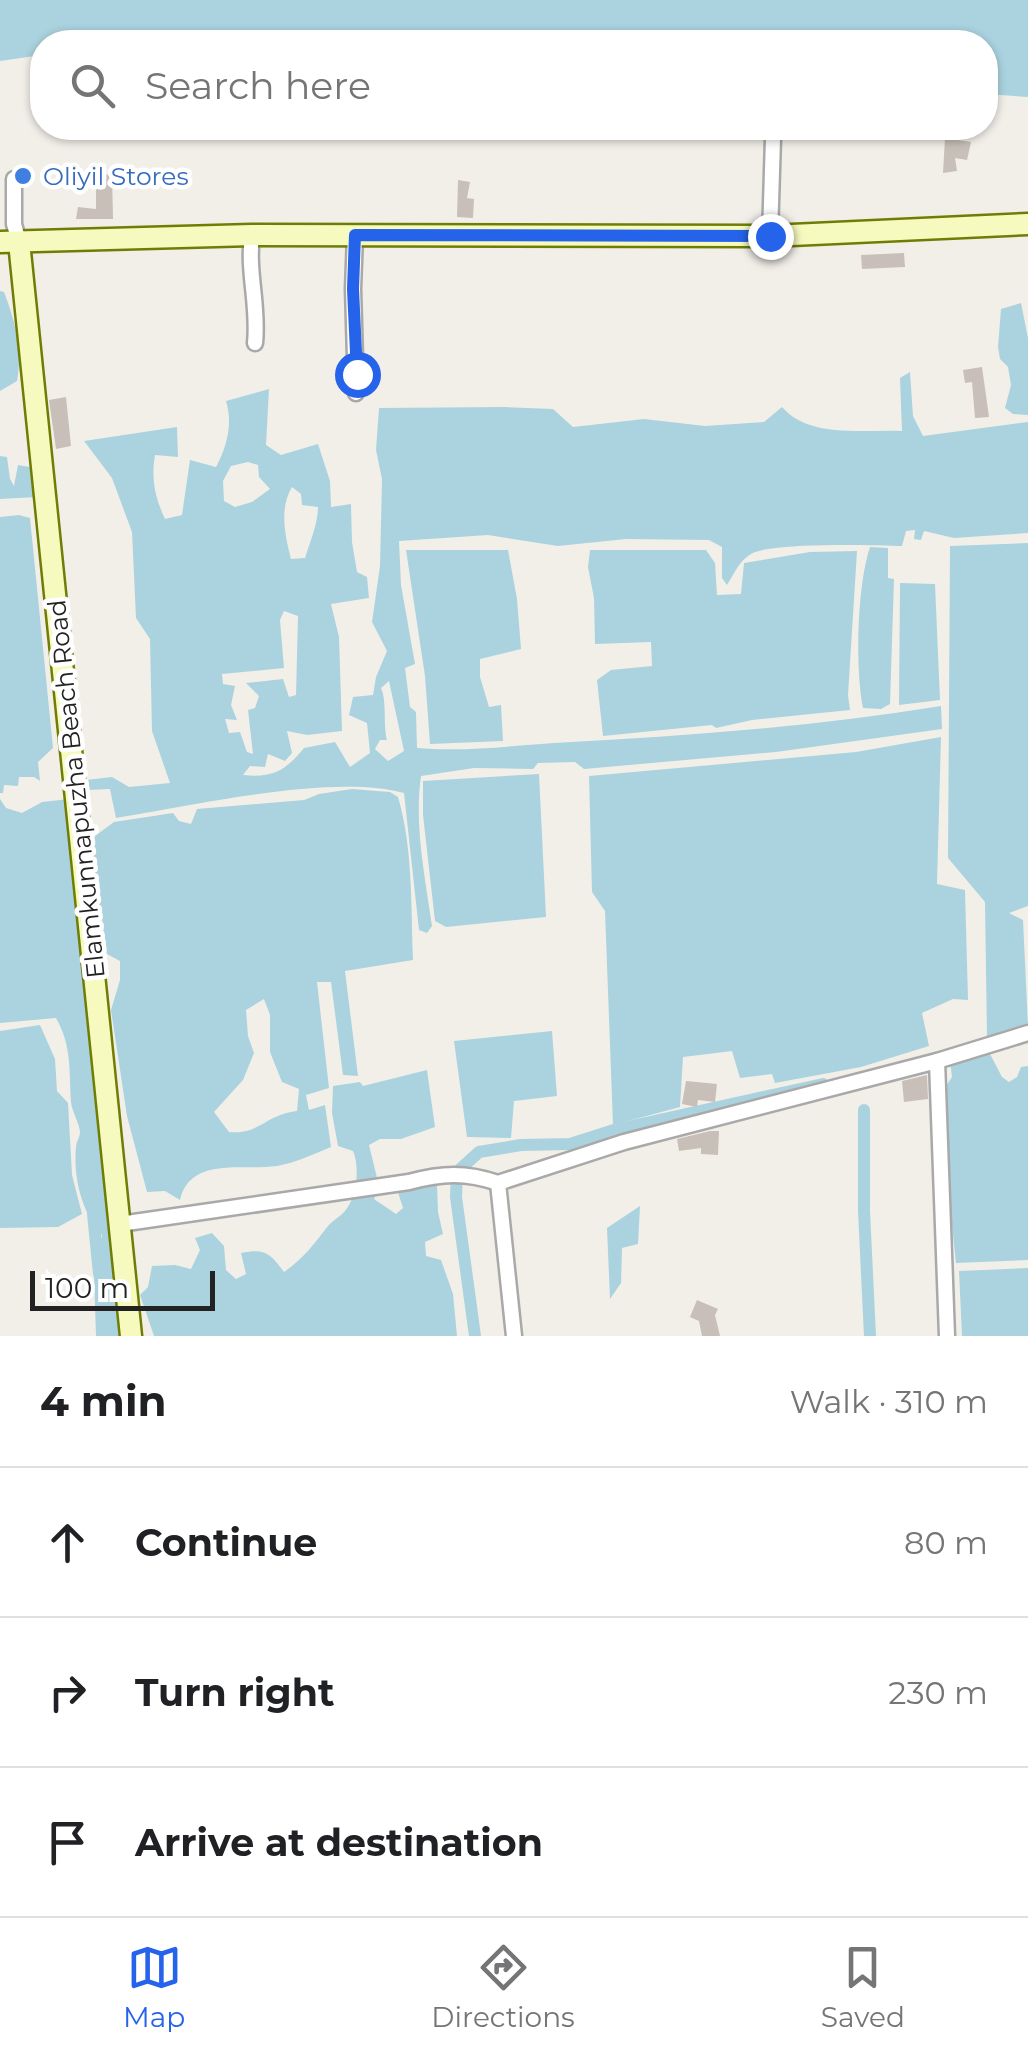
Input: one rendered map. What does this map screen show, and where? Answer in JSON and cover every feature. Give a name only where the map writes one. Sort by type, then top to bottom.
[{"type":"main road","points":[[9,242],[252,235],[770,236],[1028,224]]},
{"type":"main road","name":"Elamkunnapuzha Beach Road","points":[[9,242],[131,1336]]},
{"type":"street","points":[[770,236],[773,140]]},
{"type":"street","points":[[9,242],[14,224],[14,179]]},
{"type":"street","points":[[252,235],[249,274],[258,314],[255,343]]},
{"type":"street","points":[[355,235],[356,393]]},
{"type":"street","points":[[120,1224],[398,1184],[442,1173],[475,1175],[498,1183],[624,1142],[1028,1033]]},
{"type":"street","points":[[937,1060],[947,1336]]},
{"type":"street","points":[[498,1183],[514,1336]]},
{"type":"water","points":[[0,0],[1028,0],[1028,97],[998,95],[998,30],[30,30],[30,57],[0,61]]},
{"type":"water","points":[[0,291],[4,292],[12,314],[19,357],[17,381],[0,391]]},
{"type":"water","points":[[1021,303],[1028,338],[1028,415],[1013,414],[1005,408],[1011,385],[998,347],[1001,309]]},
{"type":"water","points":[[910,372],[913,416],[923,436],[1028,422],[1028,533],[954,538],[924,531],[921,540],[914,539],[915,530],[906,531],[902,546],[823,545],[762,550],[743,560],[727,585],[722,578],[722,547],[709,540],[626,539],[558,546],[488,535],[399,541],[401,585],[415,664],[405,668],[410,707],[416,712],[417,748],[485,748],[699,734],[941,706],[942,729],[776,752],[584,769],[575,762],[538,763],[533,769],[474,768],[421,776],[420,832],[432,926],[427,933],[419,930],[404,793],[374,788],[301,789],[116,818],[110,789],[87,790],[86,780],[112,777],[129,787],[170,783],[152,731],[150,639],[136,618],[132,532],[112,478],[84,441],[177,427],[178,457],[155,455],[154,480],[165,519],[182,515],[190,460],[216,467],[223,451],[229,426],[226,401],[269,389],[266,445],[281,455],[318,444],[330,481],[331,507],[351,504],[357,572],[367,577],[369,598],[331,604],[339,637],[342,731],[307,735],[287,731],[292,753],[285,761],[268,754],[265,767],[250,766],[243,775],[263,775],[284,767],[304,748],[335,742],[350,767],[370,753],[367,723],[349,715],[353,697],[373,695],[387,651],[372,622],[380,566],[382,479],[376,450],[379,408],[553,409],[573,427],[644,419],[705,426],[764,422],[782,407],[807,424],[822,428],[902,431],[900,378]],"holes":[[[248,462],[258,465],[259,477],[270,489],[252,502],[235,507],[224,501],[223,481],[231,466]],[[292,487],[301,494],[302,505],[318,507],[305,558],[291,559],[284,522]],[[284,611],[298,616],[296,695],[289,697],[283,679],[246,683],[259,696],[255,708],[248,710],[253,754],[247,752],[240,732],[229,733],[225,719],[237,720],[231,705],[235,686],[223,684],[222,674],[284,668],[280,620]],[[389,681],[404,751],[388,761],[375,749],[380,740],[387,740],[381,688]]]},
{"type":"water","points":[[0,456],[7,457],[14,486],[18,465],[30,467],[37,497],[0,499]]},
{"type":"water","points":[[0,517],[30,518],[53,748],[38,762],[40,781],[19,777],[18,786],[4,785],[0,793]]},
{"type":"water","points":[[1028,543],[1028,906],[1009,913],[1023,920],[1028,1026],[987,1038],[985,902],[948,858],[950,546]]},
{"type":"water","points":[[870,547],[888,548],[888,578],[894,579],[890,704],[881,709],[863,708],[859,671],[860,604]]},
{"type":"water","points":[[406,550],[508,550],[521,649],[480,659],[480,677],[489,707],[501,705],[503,741],[430,744],[425,676]]},
{"type":"water","points":[[590,550],[706,550],[715,563],[717,595],[741,594],[744,563],[810,552],[857,551],[850,710],[752,720],[716,728],[712,725],[603,736],[597,680],[611,670],[652,666],[651,642],[595,644]]},
{"type":"water","points":[[900,583],[935,584],[940,700],[899,705]]},
{"type":"water","points":[[941,737],[937,884],[965,890],[968,1000],[953,999],[922,1013],[929,1046],[861,1067],[775,1083],[772,1074],[740,1078],[732,1051],[683,1057],[680,1107],[613,1125],[605,911],[592,892],[589,776],[856,752]]},
{"type":"water","points":[[539,774],[546,917],[446,927],[435,921],[423,781]]},
{"type":"water","points":[[352,789],[390,792],[398,797],[409,857],[413,960],[345,971],[358,1076],[343,1075],[331,982],[317,982],[329,1088],[306,1095],[309,1110],[325,1105],[331,1147],[277,1166],[206,1171],[186,1186],[180,1200],[165,1191],[147,1192],[127,1116],[111,1010],[120,980],[120,961],[107,954],[91,839],[114,822],[173,813],[179,821],[191,824],[197,809],[304,800]],"holes":[[[264,999],[270,1015],[270,1052],[282,1082],[299,1089],[297,1111],[248,1131],[229,1132],[214,1112],[243,1080],[254,1053],[246,1010]]]},
{"type":"water","points":[[0,799],[6,808],[22,813],[42,802],[69,799],[122,1336],[96,1336],[94,1274],[102,1235],[84,1206],[78,1182],[75,1159],[80,1132],[72,1106],[69,1059],[61,1028],[56,1018],[0,1023]]},
{"type":"water","points":[[40,1025],[55,1059],[57,1091],[68,1103],[72,1175],[82,1214],[58,1227],[0,1228],[0,1031]]},
{"type":"water","points":[[552,1031],[557,1096],[514,1101],[511,1138],[467,1137],[454,1041]]},
{"type":"water","points":[[988,1050],[1002,1077],[1009,1082],[1017,1077],[1021,1067],[1028,1066],[1028,1260],[956,1263],[944,1089],[952,1077],[950,1060]]},
{"type":"water","points":[[427,1070],[435,1127],[369,1145],[379,1186],[374,1199],[396,1214],[403,1208],[394,1180],[429,1178],[437,1184],[443,1234],[425,1242],[426,1256],[441,1260],[453,1294],[457,1336],[154,1336],[140,1295],[148,1287],[152,1266],[191,1269],[200,1250],[195,1238],[212,1233],[224,1246],[226,1270],[236,1279],[246,1274],[241,1253],[266,1254],[284,1272],[345,1211],[355,1190],[356,1165],[353,1151],[338,1146],[332,1113],[333,1086],[360,1082],[363,1086]]},
{"type":"water","points":[[640,1206],[638,1244],[622,1248],[621,1283],[610,1299],[607,1228]]},
{"type":"water","points":[[1028,1268],[1028,1336],[962,1336],[959,1271]]},
{"type":"building","points":[[945,140],[971,142],[967,160],[955,158],[957,171],[943,173]]},
{"type":"building","points":[[96,174],[112,175],[113,219],[76,219],[78,207],[96,209]]},
{"type":"building","points":[[458,180],[470,182],[467,198],[474,199],[473,218],[457,217]]},
{"type":"building","points":[[904,253],[905,267],[862,269],[861,255]]},
{"type":"building","points":[[982,367],[989,417],[975,418],[972,382],[965,383],[963,370]]},
{"type":"building","points":[[66,397],[71,446],[56,449],[49,400]]},
{"type":"building","points":[[927,1075],[928,1099],[904,1102],[902,1081]]},
{"type":"building","points":[[686,1081],[717,1084],[715,1102],[698,1100],[697,1107],[682,1104]]},
{"type":"building","points":[[719,1131],[718,1155],[701,1154],[701,1148],[679,1151],[677,1139]]},
{"type":"building","points":[[697,1300],[718,1309],[715,1315],[720,1336],[702,1336],[699,1321],[690,1317]]},
{"type":"waterway","points":[[475,1336],[456,1197],[457,1172],[479,1152],[521,1145],[570,1144],[614,1130],[823,1084]]},
{"type":"waterway","points":[[864,1110],[870,1336]]},
{"type":"waterway","points":[[93,1214],[99,1274]]},
{"type":"place","name":"Oliyil Stores","points":[[23,176]]},
{"type":"route","points":[[357,374],[353,309],[355,235],[770,236]]}]
